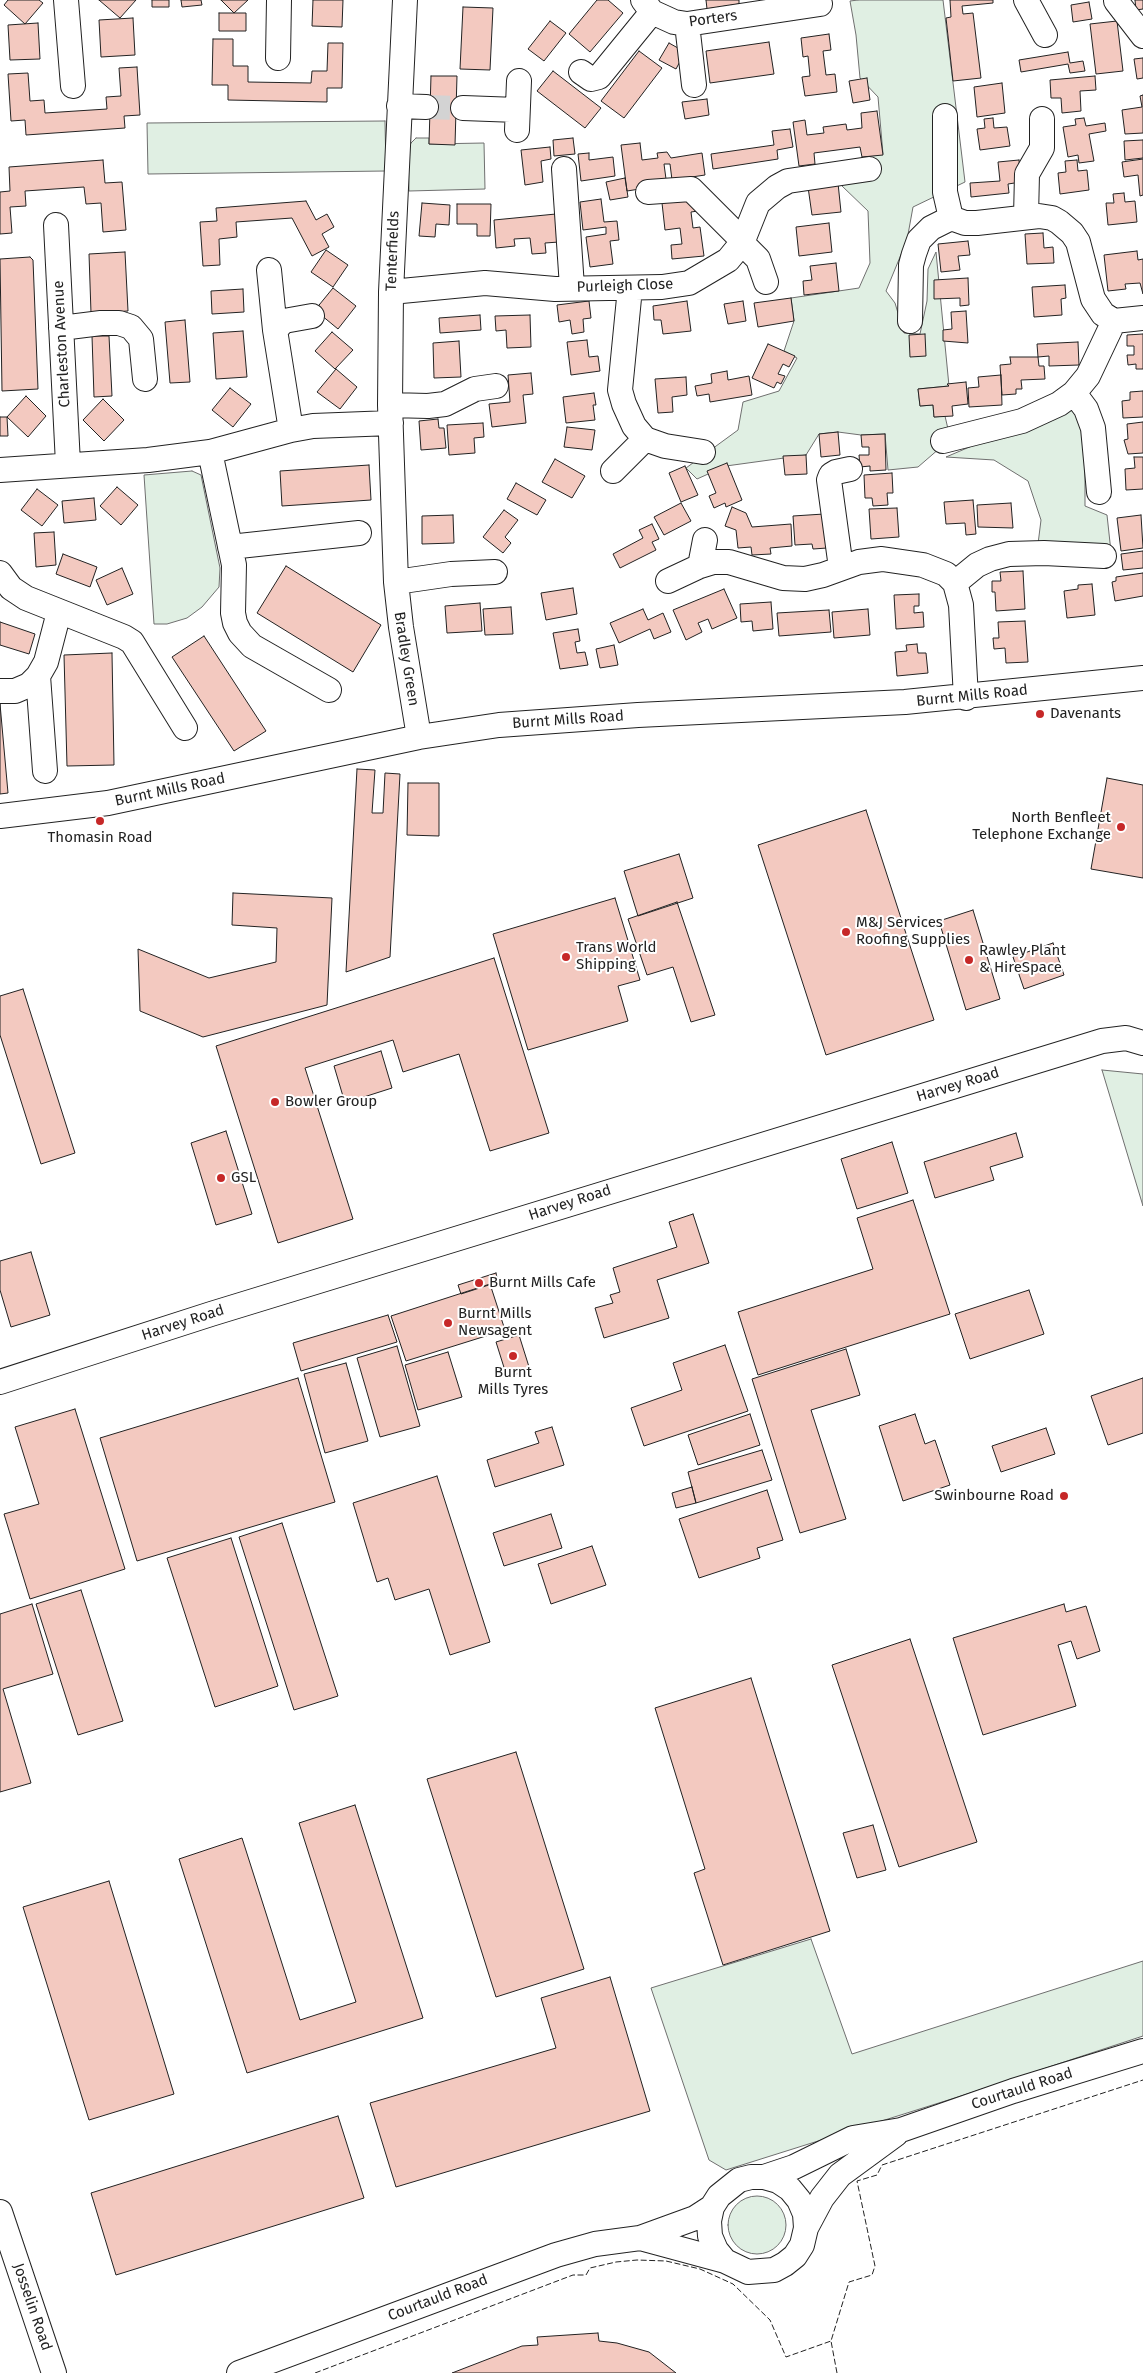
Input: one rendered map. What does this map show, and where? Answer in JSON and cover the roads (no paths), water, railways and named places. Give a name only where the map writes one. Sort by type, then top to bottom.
[{"type":"street","points":[[66,0],[73,86]]},
{"type":"street","points":[[278,58],[279,0]]},
{"type":"street","name":"Tenterfields","points":[[392,502],[390,414],[392,292],[404,0]]},
{"type":"street","points":[[1026,0],[1045,35]]},
{"type":"street","points":[[1116,1],[1143,36]]},
{"type":"street","name":"Porters","points":[[648,6],[674,22],[687,24],[784,4],[820,4]]},
{"type":"street","points":[[581,72],[591,79],[599,77],[648,6]]},
{"type":"street","points":[[687,24],[694,84]]},
{"type":"street","points":[[463,108],[517,120],[519,81]]},
{"type":"street","points":[[400,106],[426,107]]},
{"type":"street","points":[[945,116],[945,192],[958,220]]},
{"type":"street","points":[[1026,217],[1027,174],[1042,148],[1042,119]]},
{"type":"street","points":[[564,169],[572,287]]},
{"type":"street","name":"Purleigh Close","points":[[392,292],[484,283],[540,288],[662,287],[688,283],[728,260],[742,242],[758,203],[777,187],[788,181],[869,169]]},
{"type":"street","points":[[648,192],[691,189],[758,259],[766,282]]},
{"type":"street","points":[[910,321],[910,265],[919,240],[932,228],[958,220],[988,223],[1026,217],[1052,218],[1072,232],[1081,250],[1093,299],[1103,314],[1114,321],[1143,318]]},
{"type":"street","name":"Charleston Avenue","points":[[56,225],[68,464]]},
{"type":"street","points":[[269,270],[285,403],[291,430]]},
{"type":"street","points":[[630,288],[620,390],[624,404],[634,426],[644,440],[665,446],[704,452]]},
{"type":"street","points":[[275,330],[284,321],[296,317],[312,316]]},
{"type":"street","points":[[943,441],[1022,421],[1059,404],[1074,393],[1096,363],[1114,321]]},
{"type":"street","points":[[61,328],[101,323],[119,323],[131,327],[141,339],[145,379]]},
{"type":"street","points":[[0,470],[148,460],[210,452],[291,430],[445,404],[475,389],[496,386]]},
{"type":"street","points":[[1074,393],[1086,409],[1093,428],[1099,492]]},
{"type":"street","points":[[613,471],[644,440]]},
{"type":"street","points":[[210,452],[232,556],[233,613],[240,633],[252,646],[329,690]]},
{"type":"street","points":[[841,568],[829,480],[831,475],[836,472],[850,470]]},
{"type":"street","name":"Bradley Green","points":[[392,502],[400,627],[419,737]]},
{"type":"street","points":[[232,556],[359,533]]},
{"type":"street","points":[[700,566],[705,540]]},
{"type":"street","points":[[955,583],[977,565],[990,558],[1009,554],[1044,553],[1104,556]]},
{"type":"street","points":[[668,580],[714,562],[728,562],[783,578],[805,578],[872,560],[897,560],[923,565],[946,574],[955,583],[961,605],[966,698]]},
{"type":"street","points":[[396,582],[451,574],[495,572]]},
{"type":"street","points":[[0,573],[11,588],[26,598],[124,637],[138,649],[184,728]]},
{"type":"street","points":[[0,692],[15,691],[29,685],[38,676],[46,662],[59,612]]},
{"type":"street","points":[[38,676],[45,771]]},
{"type":"street","name":"Burnt Mills Road","points":[[0,816],[108,802],[419,737],[499,725],[559,720],[966,698],[1143,678]]},
{"type":"street","name":"Harvey Road","points":[[0,1382],[211,1314],[1102,1041],[1126,1038],[1143,1042]]},
{"type":"street","name":"Courtauld Road","points":[[239,2373],[556,2255],[595,2244],[640,2238],[695,2218],[712,2207],[728,2187],[739,2180],[764,2177],[794,2167],[852,2138],[902,2130],[1013,2091],[1143,2051]]},
{"type":"street","name":"Courtauld Road","points":[[712,2207],[709,2221],[710,2236],[716,2250],[726,2261],[736,2268],[748,2272],[774,2270],[795,2256],[802,2245],[806,2228],[822,2198],[840,2175],[902,2130]]},
{"type":"street","points":[[764,2177],[778,2181],[790,2189],[802,2207],[806,2228]]},
{"type":"street","name":"Josselin Road","points":[[0,2212],[54,2373]]},
{"type":"street","name":"Courtauld Road","points":[[640,2238],[726,2261]]},
{"type":"tunnel","points":[[426,107],[463,108]]},
{"type":"place","name":"Davenants","points":[[1040,714]]},
{"type":"place","name":"Thomasin Road","points":[[100,821]]},
{"type":"place","name":"North Benfleet Telephone Exchange","points":[[1121,827]]},
{"type":"place","name":"M&J Services Roofing Supplies","points":[[846,932]]},
{"type":"place","name":"Trans World Shipping","points":[[566,957]]},
{"type":"place","name":"Rawley Plant & HireSpace","points":[[969,960]]},
{"type":"place","name":"Bowler Group","points":[[275,1102]]},
{"type":"place","name":"GSL","points":[[221,1178]]},
{"type":"place","name":"Burnt Mills Cafe","points":[[479,1283]]},
{"type":"place","name":"Burnt Mills Newsagent","points":[[448,1323]]},
{"type":"place","name":"Burnt Mills Tyres","points":[[513,1356]]},
{"type":"place","name":"Swinbourne Road","points":[[1064,1496]]}]
